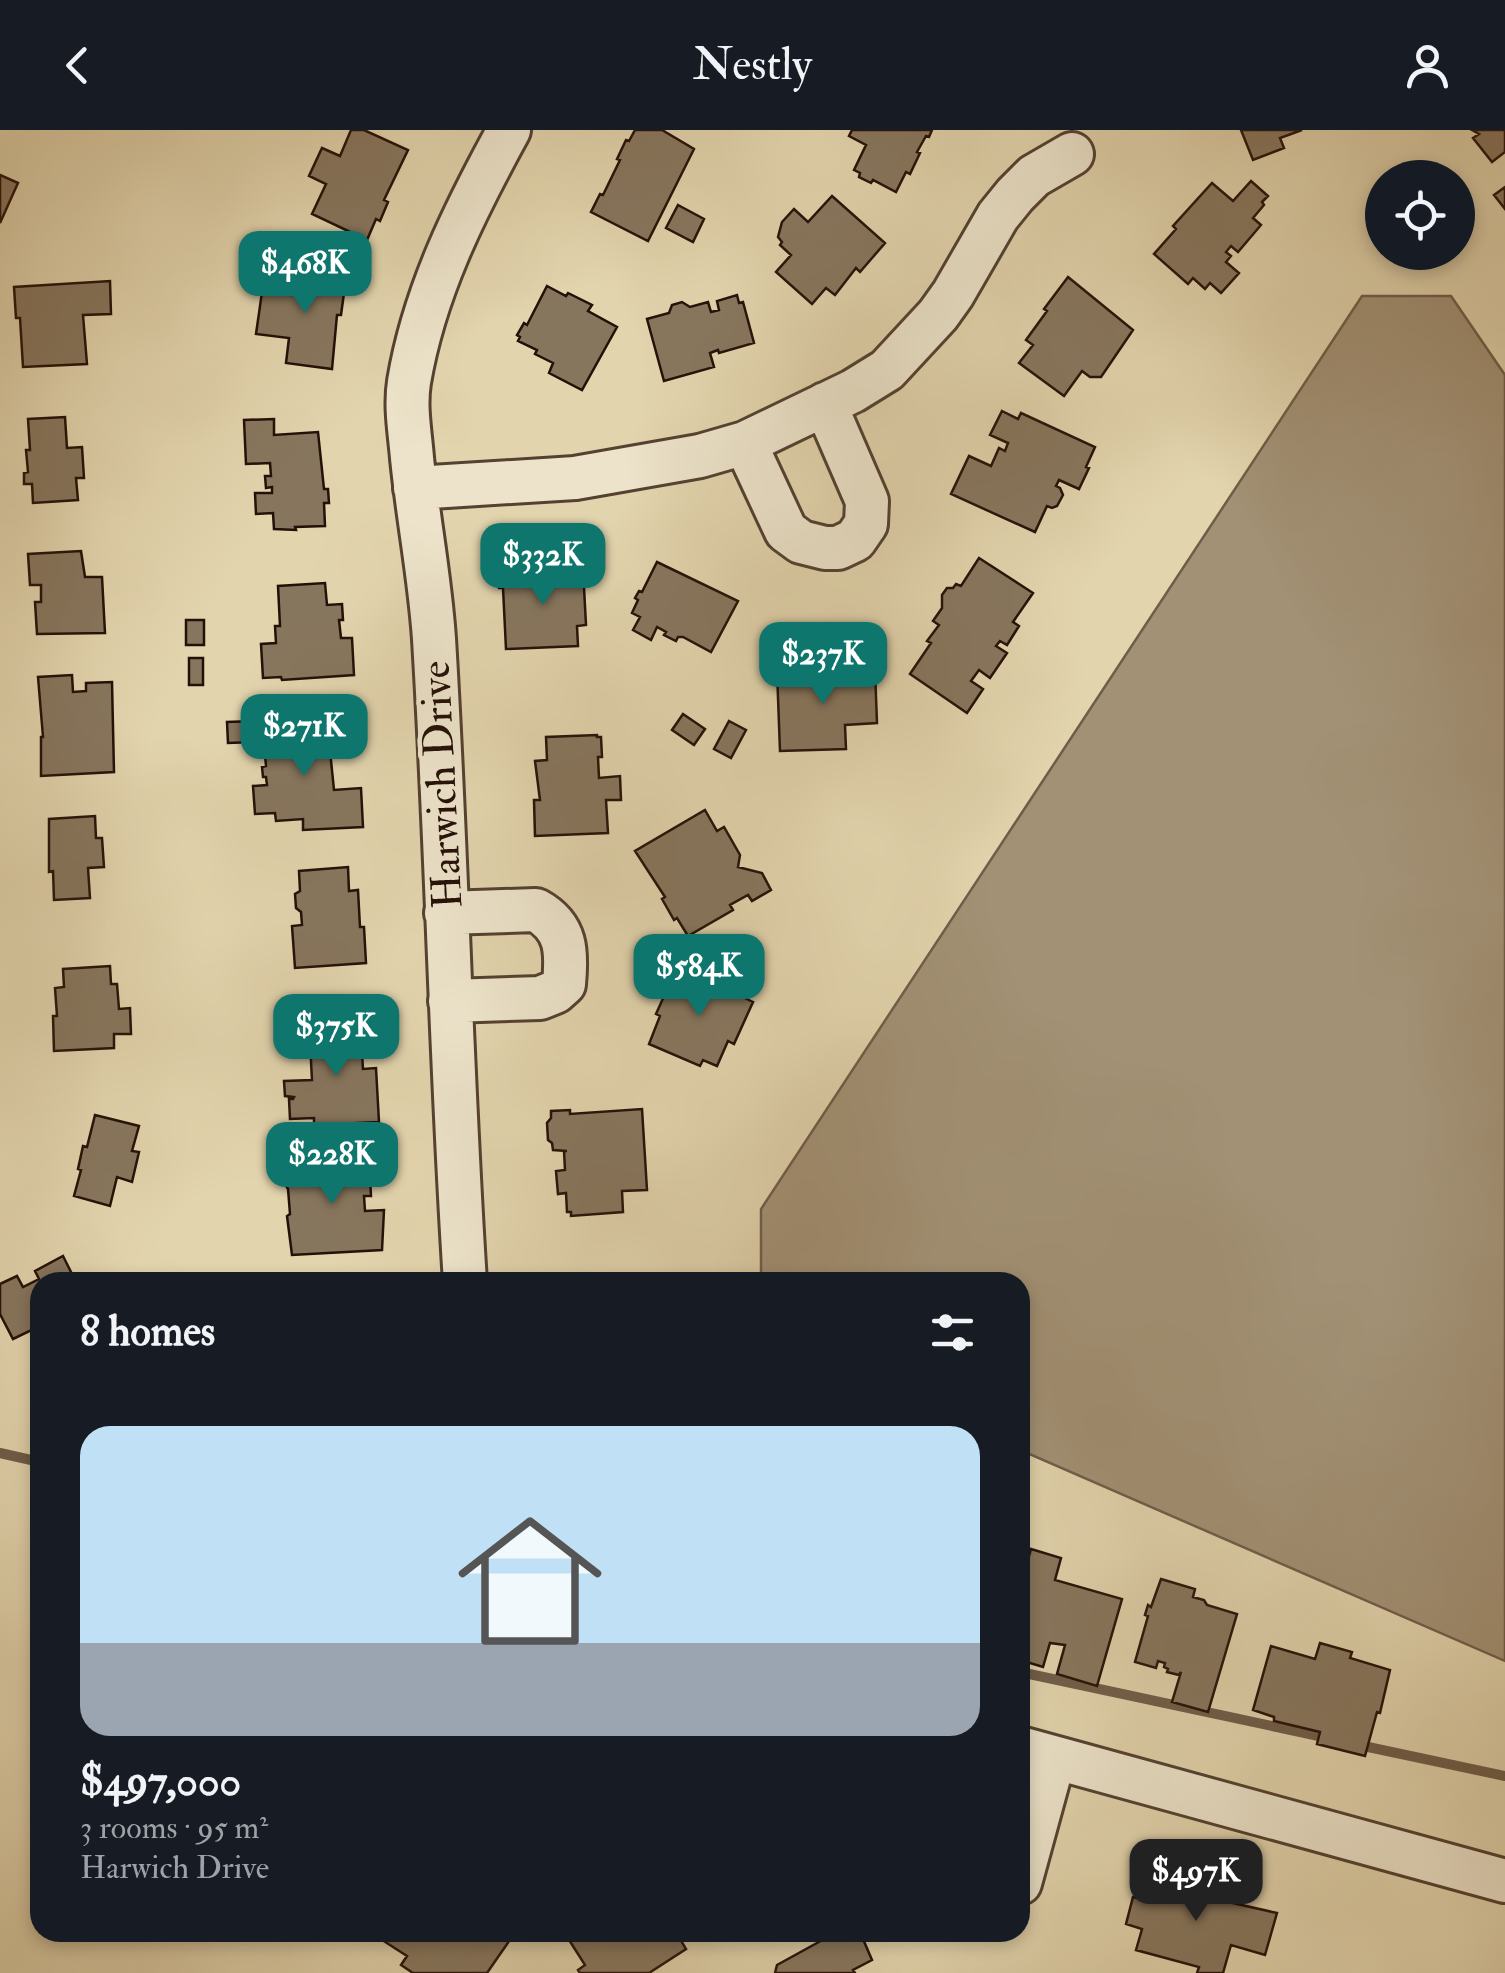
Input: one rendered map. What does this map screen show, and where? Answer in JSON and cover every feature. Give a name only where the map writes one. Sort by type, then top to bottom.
[{"type":"street","name":"Harwich Drive","points":[[464,1272],[434,634],[415,488],[408,387],[424,314],[439,270],[509,130]]},
{"type":"street","points":[[415,488],[575,478],[654,466],[744,443],[853,391],[886,370],[938,315],[1015,194],[1034,176],[1072,154]]},
{"type":"street","points":[[744,443],[786,531],[801,542],[826,548],[838,548],[855,540],[866,524],[867,501],[824,404]]},
{"type":"street","points":[[446,913],[536,910],[560,931],[565,952],[564,984],[555,992],[540,998],[450,1001]]},
{"type":"street","points":[[1030,1807],[1037,1754],[1505,1882]]},
{"type":"shaded area","points":[[1362,296],[1451,296],[1505,375],[1505,1661],[1030,1454],[1030,1272],[761,1272],[761,1209]]},
{"type":"building","points":[[351,130],[364,130],[408,150],[384,200],[388,202],[380,221],[376,219],[367,240],[312,214],[326,184],[309,176],[322,148],[340,156]]},
{"type":"building","points":[[635,130],[662,130],[694,149],[648,241],[591,212],[600,194],[603,195],[626,140]]},
{"type":"building","points":[[852,130],[932,130],[917,152],[920,153],[910,174],[906,172],[896,192],[859,177],[860,173],[854,170],[866,145],[849,136]]},
{"type":"building","points":[[1241,130],[1302,130],[1280,138],[1284,148],[1253,160]]},
{"type":"building","points":[[1472,130],[1505,130],[1505,152],[1492,162],[1473,138],[1479,134]]},
{"type":"building","points":[[0,175],[18,183],[0,223]]},
{"type":"building","points":[[1251,181],[1268,196],[1253,218],[1261,225],[1238,252],[1231,246],[1226,252],[1231,256],[1226,262],[1239,273],[1221,293],[1210,283],[1205,289],[1193,278],[1188,284],[1154,254],[1212,183],[1233,201]]},
{"type":"building","points":[[1505,187],[1505,209],[1494,195]]},
{"type":"building","points":[[832,196],[885,243],[860,272],[856,268],[835,295],[826,288],[812,304],[776,272],[791,255],[780,245],[778,237],[782,222],[794,209],[808,222]]},
{"type":"building","points":[[678,205],[704,219],[693,242],[666,228]]},
{"type":"building","points":[[295,266],[342,272],[340,293],[344,293],[341,315],[337,315],[332,369],[286,363],[289,338],[256,334],[262,292],[291,295]]},
{"type":"building","points":[[1068,277],[1133,330],[1101,377],[1090,377],[1082,371],[1064,396],[1019,363],[1033,345],[1026,340]]},
{"type":"building","points":[[110,281],[111,314],[83,315],[87,364],[23,367],[14,287]]},
{"type":"building","points":[[547,286],[592,305],[588,311],[617,327],[582,390],[549,373],[553,363],[518,341],[517,335],[524,323],[527,325]]},
{"type":"building","points":[[737,295],[739,303],[743,302],[754,343],[710,353],[714,367],[664,381],[647,319],[669,313],[672,305],[682,302],[690,307],[708,302],[711,312],[719,310],[717,301]]},
{"type":"building","points":[[1002,411],[1018,419],[1021,413],[1095,447],[1079,489],[1059,480],[1056,486],[1063,495],[1057,506],[1047,506],[1035,532],[951,494],[969,456],[991,466],[999,448],[1005,451],[1008,443],[990,435]]},
{"type":"building","points":[[65,417],[67,448],[82,447],[84,478],[76,478],[78,500],[33,503],[32,484],[24,484],[24,473],[28,472],[26,450],[30,450],[28,419]]},
{"type":"building","points":[[274,419],[274,435],[318,432],[324,489],[328,489],[325,526],[274,529],[273,513],[256,514],[255,493],[272,493],[272,487],[266,488],[265,476],[271,476],[270,463],[246,464],[244,420]]},
{"type":"building","points":[[81,551],[85,577],[102,577],[105,633],[37,634],[35,602],[41,602],[41,585],[30,585],[28,554]]},
{"type":"building","points":[[979,558],[1033,593],[1013,622],[1019,626],[1007,645],[1000,641],[996,646],[1007,653],[990,678],[979,670],[971,681],[983,689],[967,713],[910,674],[939,625],[933,621],[942,608],[942,595],[947,588],[961,586]]},
{"type":"building","points":[[657,562],[738,601],[711,652],[683,637],[676,641],[657,627],[651,640],[633,630],[640,617],[632,613],[638,600],[635,598]]},
{"type":"building","points":[[552,565],[552,571],[583,569],[586,625],[577,626],[578,646],[506,649],[503,588],[499,588],[499,579],[503,579],[502,574],[532,572],[532,566]]},
{"type":"building","points":[[325,583],[327,605],[342,604],[341,638],[352,638],[354,675],[263,678],[261,644],[276,643],[275,626],[280,626],[278,586]]},
{"type":"building","points":[[186,620],[204,620],[204,645],[186,645]]},
{"type":"building","points":[[189,658],[203,658],[203,685],[189,685]]},
{"type":"building","points":[[829,669],[875,670],[877,723],[845,725],[846,749],[780,751],[777,671],[829,673]]},
{"type":"building","points":[[72,675],[73,692],[86,691],[86,683],[112,682],[114,772],[41,776],[43,737],[38,677]]},
{"type":"building","points":[[307,713],[308,733],[328,731],[334,790],[361,788],[363,827],[303,830],[303,819],[276,821],[275,813],[255,814],[253,786],[267,785],[262,767],[266,766],[265,755],[270,755],[268,715]]},
{"type":"building","points":[[683,714],[705,729],[694,745],[672,730]]},
{"type":"building","points":[[257,721],[257,742],[228,743],[227,722]]},
{"type":"building","points":[[729,721],[746,730],[731,758],[714,749]]},
{"type":"building","points":[[546,737],[601,737],[602,757],[598,757],[599,778],[620,776],[621,800],[606,800],[608,833],[535,836],[534,800],[540,800],[535,761],[547,760]]},
{"type":"building","points":[[705,810],[717,831],[724,827],[740,855],[738,867],[762,873],[771,890],[752,901],[748,895],[730,905],[733,910],[688,936],[677,918],[674,920],[662,899],[665,897],[635,851]]},
{"type":"building","points":[[95,816],[96,838],[102,838],[104,867],[88,868],[90,898],[54,900],[53,871],[49,872],[49,819]]},
{"type":"building","points":[[348,867],[349,891],[358,890],[366,963],[295,968],[292,926],[302,925],[295,894],[300,891],[299,871]]},
{"type":"building","points":[[110,966],[111,984],[117,984],[119,1009],[130,1008],[131,1034],[114,1034],[114,1048],[54,1051],[55,988],[64,987],[63,969]]},
{"type":"building","points":[[688,967],[753,1002],[734,1044],[728,1041],[717,1066],[703,1060],[700,1066],[649,1044],[665,994],[670,997],[682,969]]},
{"type":"building","points":[[360,1021],[363,1069],[376,1068],[379,1122],[314,1125],[314,1118],[290,1119],[289,1099],[294,1097],[285,1096],[284,1081],[312,1080],[309,1024]]},
{"type":"building","points":[[642,1109],[647,1190],[622,1191],[623,1212],[571,1216],[567,1212],[566,1193],[558,1194],[556,1171],[565,1170],[567,1151],[553,1150],[548,1140],[551,1111],[570,1110],[570,1114]]},
{"type":"building","points":[[95,1115],[139,1126],[132,1151],[139,1152],[132,1182],[117,1177],[110,1206],[74,1196],[83,1146],[87,1147]]},
{"type":"building","points":[[369,1158],[371,1196],[364,1196],[365,1211],[384,1210],[382,1250],[292,1255],[284,1168],[287,1163]]},
{"type":"building","points":[[63,1256],[71,1272],[36,1272]]},
{"type":"building","points":[[17,1276],[23,1287],[30,1284],[30,1331],[13,1339],[0,1314],[0,1284]]},
{"type":"building","points":[[1031,1549],[1061,1558],[1055,1580],[1122,1599],[1097,1686],[1057,1674],[1065,1645],[1050,1643],[1043,1667],[1030,1663]]},
{"type":"building","points":[[1161,1579],[1195,1589],[1193,1597],[1237,1614],[1208,1712],[1172,1702],[1181,1672],[1167,1672],[1165,1663],[1158,1661],[1156,1668],[1135,1662],[1148,1605],[1151,1607]]},
{"type":"building","points":[[1320,1643],[1352,1652],[1350,1658],[1390,1670],[1365,1756],[1317,1744],[1320,1732],[1274,1721],[1274,1717],[1253,1710],[1271,1646],[1315,1659]]},
{"type":"building","points":[[1150,1879],[1169,1887],[1171,1880],[1190,1886],[1192,1880],[1215,1887],[1213,1894],[1234,1899],[1233,1903],[1277,1913],[1265,1955],[1231,1945],[1223,1973],[1197,1973],[1199,1967],[1136,1950],[1142,1929],[1126,1924],[1141,1880]]},
{"type":"building","points":[[385,1942],[508,1942],[487,1973],[413,1973],[401,1965],[407,1956]]},
{"type":"building","points":[[570,1942],[682,1942],[686,1949],[649,1973],[580,1973],[578,1970],[585,1965]]},
{"type":"building","points":[[819,1942],[864,1942],[872,1960],[853,1970],[855,1973],[775,1973],[777,1965]]},
{"type":"waterway","points":[[0,1453],[30,1460]]},
{"type":"waterway","points":[[1030,1674],[1328,1738]]},
{"type":"waterway","points":[[1354,1744],[1505,1776]]}]
